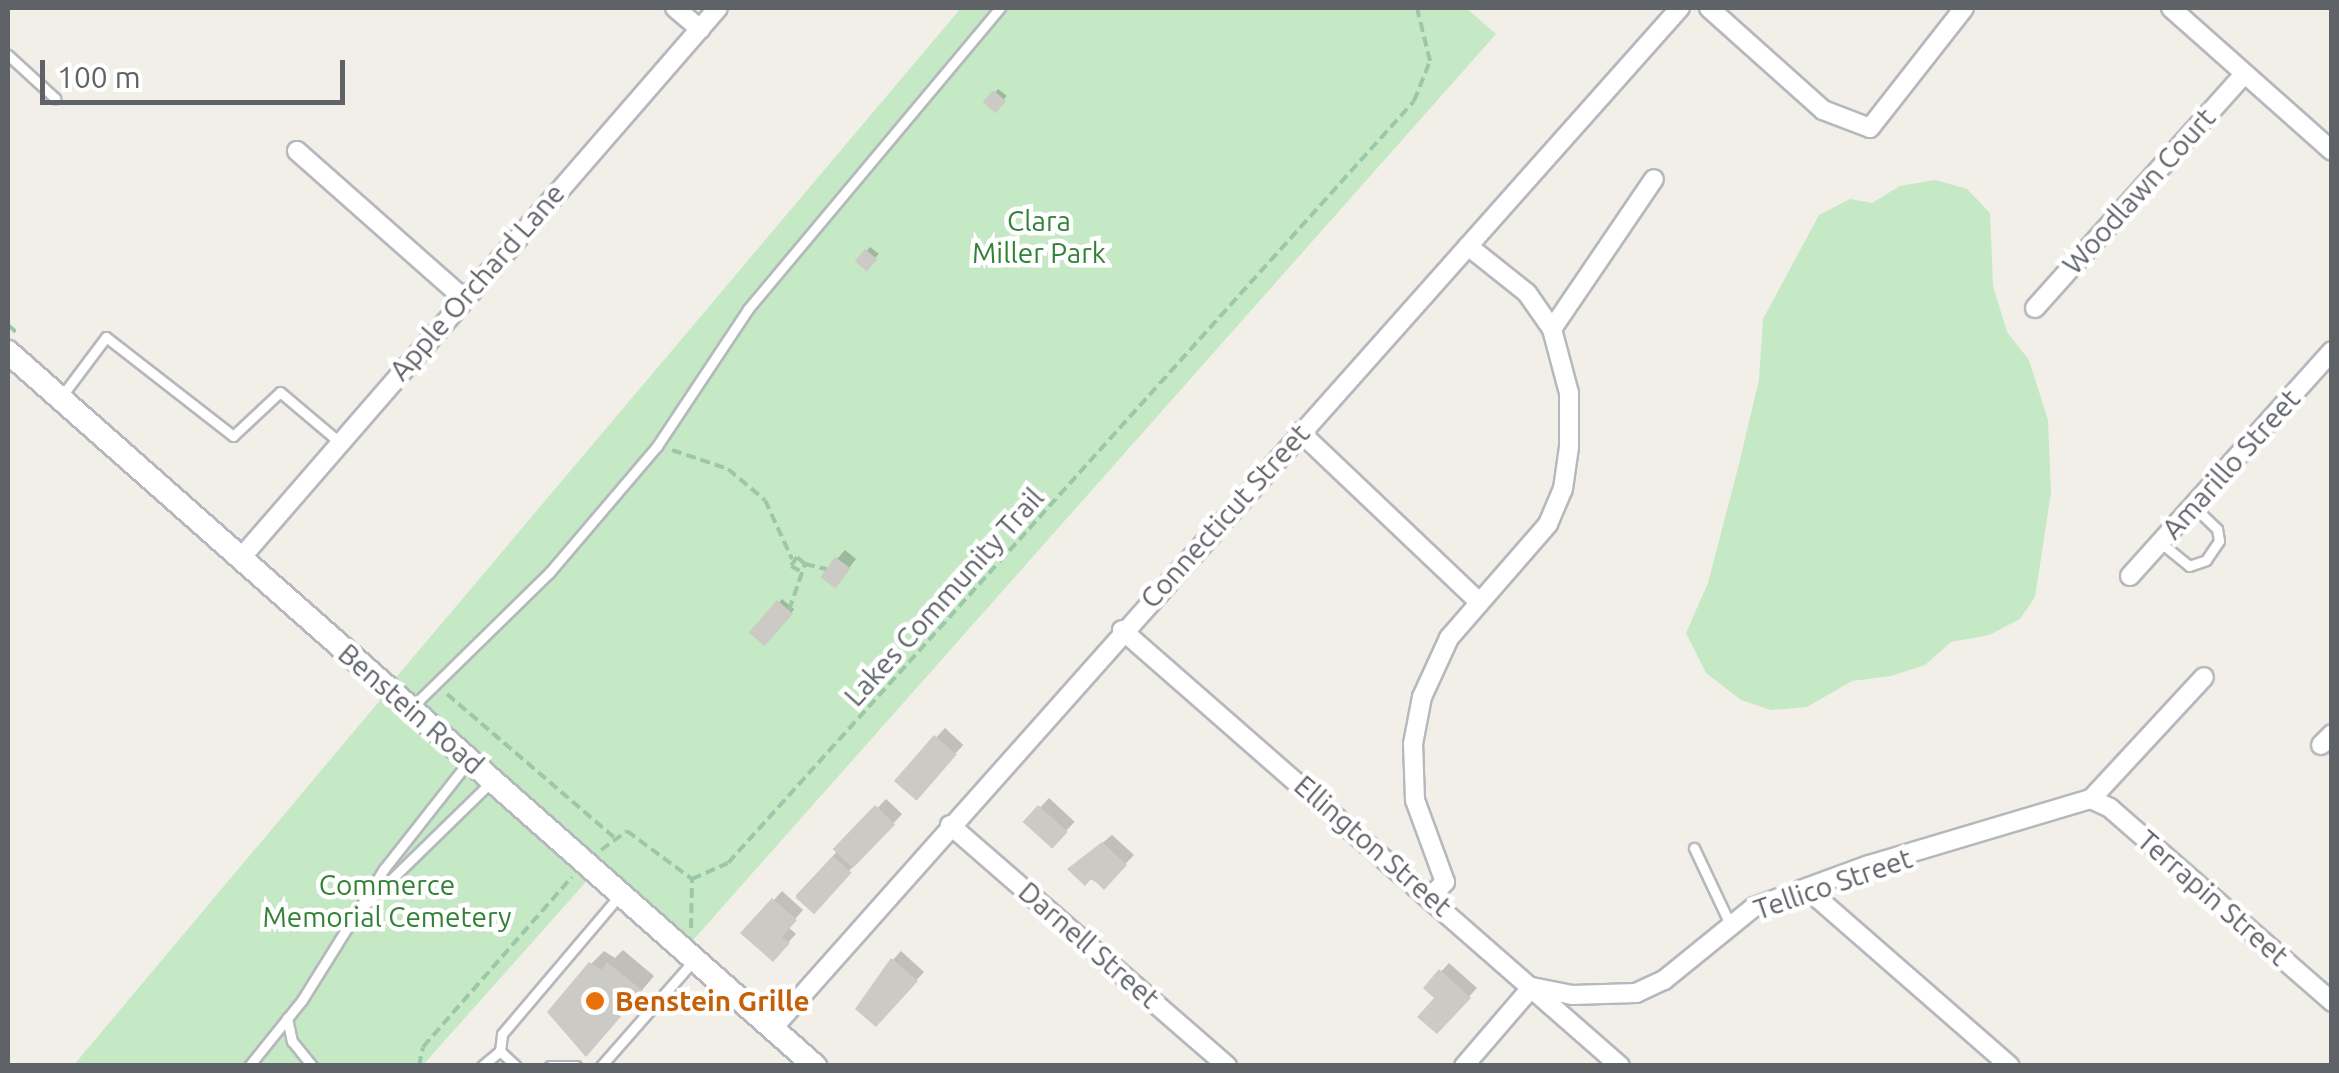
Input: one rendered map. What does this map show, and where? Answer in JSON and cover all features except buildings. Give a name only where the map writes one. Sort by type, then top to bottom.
[{"type":"street","points":[[676,8],[700,29]]},
{"type":"street","name":"Apple Orchard Lane","points":[[240,559],[338,441],[718,8]]},
{"type":"street","name":"Connecticut Street","points":[[773,1028],[1122,630],[1680,8]]},
{"type":"street","points":[[1709,8],[1848,125],[1870,128],[1964,8]]},
{"type":"street","points":[[2171,8],[2332,151]]},
{"type":"street","name":"Woodlawn Court","points":[[2035,308],[2244,74]]},
{"type":"street","points":[[297,151],[463,298]]},
{"type":"street","points":[[1552,330],[1654,178]]},
{"type":"street","points":[[1430,897],[1445,882],[1415,800],[1413,744],[1435,668],[1477,600],[1548,524],[1563,489],[1569,393],[1552,330],[1526,294],[1468,246]]},
{"type":"street","name":"Benstein Road","points":[[13,343],[60,398],[585,865],[700,950],[773,1028],[815,1066]]},
{"type":"street","name":"Amarillo Street","points":[[2130,576],[2332,352]]},
{"type":"street","points":[[1300,432],[1477,600]]},
{"type":"street","name":"Ellington Street","points":[[1122,630],[1620,1066]]},
{"type":"street","name":"Tellico Street","points":[[1532,987],[1572,995],[1636,993],[1664,980],[1754,907],[2092,799],[2204,677]]},
{"type":"street","name":"Terrapin Street","points":[[2092,799],[2110,808],[2332,1002]]},
{"type":"street","name":"Darnell Street","points":[[950,825],[1227,1066]]},
{"type":"street","points":[[1806,889],[2010,1066]]},
{"type":"street","points":[[1464,1066],[1532,987]]},
{"type":"lane","points":[[410,708],[548,573],[658,446],[748,309],[1000,8]]},
{"type":"lane","points":[[8,55],[55,98]]},
{"type":"lane","points":[[60,398],[106,337],[233,436],[280,392],[338,441]]},
{"type":"lane","points":[[2161,543],[2189,566],[2206,560],[2219,541],[2217,529],[2194,507]]},
{"type":"lane","points":[[249,1066],[288,1018],[361,908],[469,761]]},
{"type":"lane","points":[[361,908],[492,782]]},
{"type":"lane","points":[[1694,848],[1730,924]]},
{"type":"lane","points":[[482,1066],[500,1050],[502,1034],[621,894]]},
{"type":"lane","points":[[601,1066],[700,950]]},
{"type":"lane","points":[[288,1018],[292,1041],[312,1066]]},
{"type":"lane","points":[[500,1050],[516,1066]]},
{"type":"lane","points":[[550,1066],[576,1066]]},
{"type":"path","name":"Lakes Community Trail","points":[[692,879],[716,873],[755,835],[1414,101],[1430,62],[1417,8]]},
{"type":"path","points":[[8,325],[13,343]]},
{"type":"path","points":[[658,446],[728,468],[753,489],[786,533],[792,568],[800,571]]},
{"type":"path","points":[[792,559],[826,569]]},
{"type":"path","points":[[788,610],[800,589],[800,571],[805,564]]},
{"type":"path","points":[[431,688],[614,837]]},
{"type":"path","points":[[420,1066],[423,1047],[585,865],[627,830],[692,879],[687,918],[700,950]]},
{"type":"green space","name":"Clara Miller Park","points":[[961,8],[1466,8],[1496,34],[687,947],[388,687]]},
{"type":"green space","points":[[1935,180],[1967,189],[1990,213],[1993,286],[2007,332],[2029,360],[2048,420],[2051,493],[2035,597],[2020,619],[1989,635],[1951,642],[1925,665],[1891,676],[1852,681],[1807,707],[1771,710],[1741,700],[1706,673],[1686,633],[1708,583],[1738,468],[1759,380],[1763,319],[1819,215],[1850,199],[1872,203],[1900,186]]},
{"type":"green space","name":"Commerce Memorial Cemetery","points":[[387,692],[592,875],[423,1065],[73,1066]]},
{"type":"place","name":"Benstein Grille","points":[[595,1001]]}]
